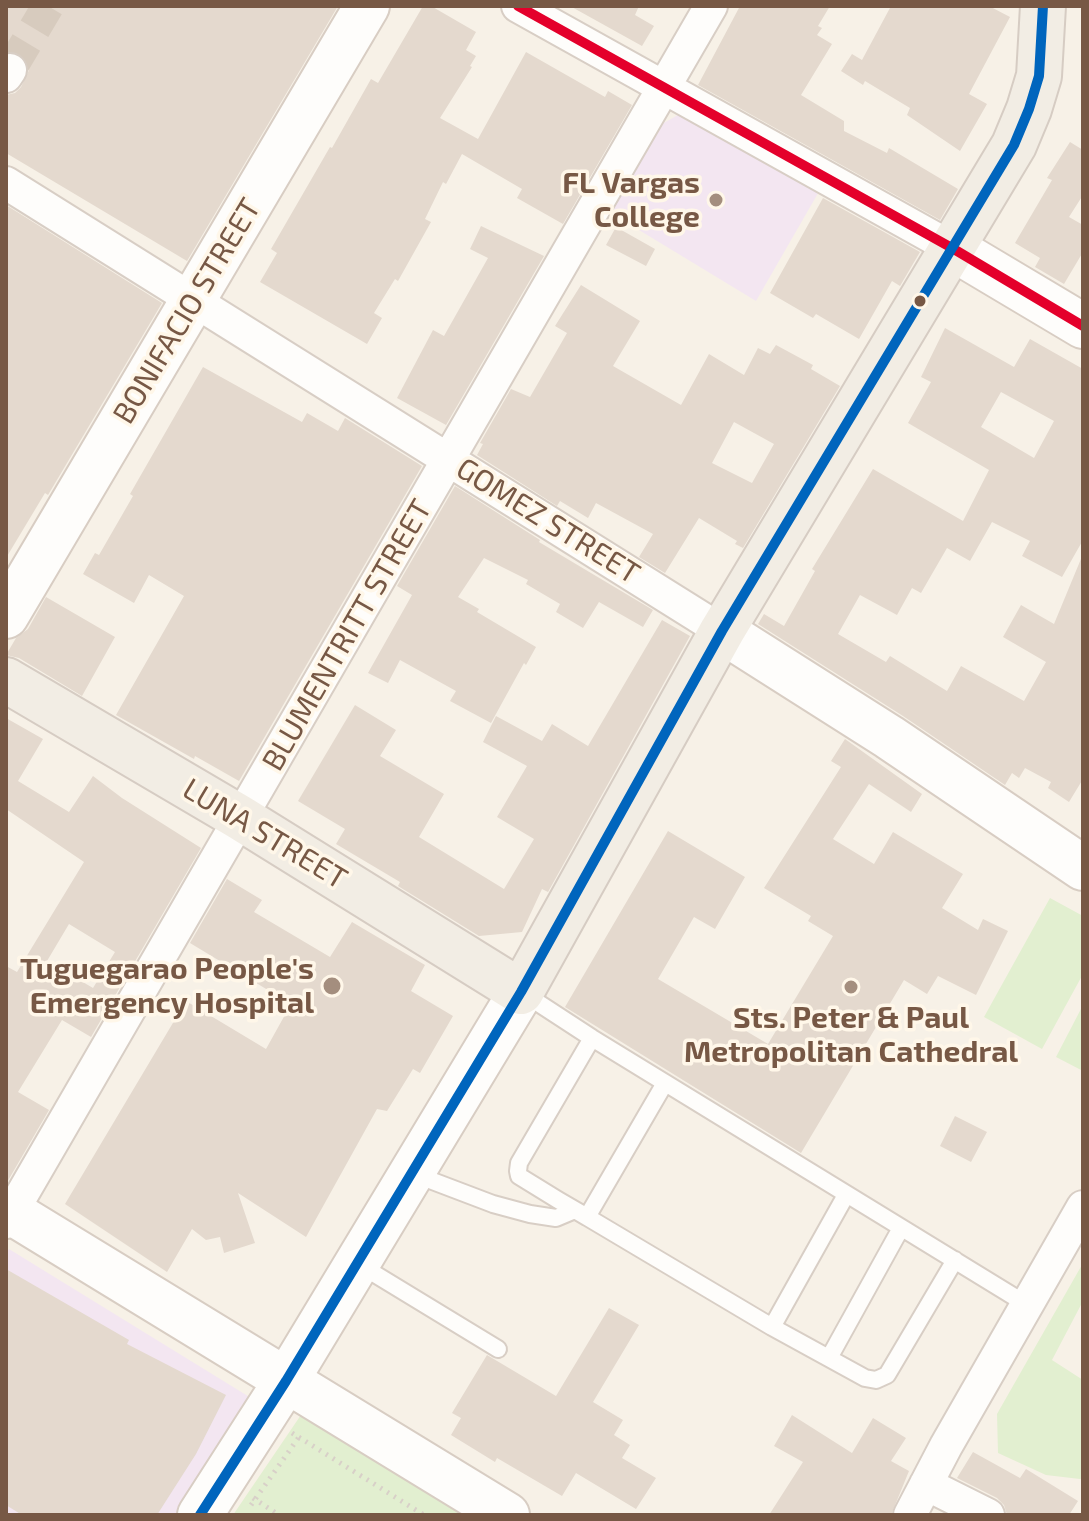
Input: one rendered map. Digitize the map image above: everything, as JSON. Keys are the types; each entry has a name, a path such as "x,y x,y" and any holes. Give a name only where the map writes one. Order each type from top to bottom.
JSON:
{"main road":[{"path":"521,992 722,631 1014,145 1039,76 1043,6"},
{"name":"LUNA STREET","path":"6,680 239,817 521,992"}],"street":[{"name":"BONIFACIO STREET","path":"6,616 367,6"},
{"path":"518,6 952,248 1083,326"},
{"name":"BLUMENTRITT STREET","path":"8,1214 711,6"},
{"name":"GOMEZ STREET","path":"6,183 889,737 1083,868"},
{"path":"200,1515 283,1411 358,1264 521,992"},
{"path":"910,1515 1083,1207"},
{"path":"8,1214 283,1411 507,1515"},
{"path":"926,1484 988,1515"}],"lane":[{"path":"521,992 1026,1304"},
{"path":"592,1038 519,1163 519,1176 772,1327 865,1378 876,1380 887,1375 955,1260"},
{"path":"413,1173 493,1204 530,1214 556,1218 581,1213 665,1083"},
{"path":"772,1327 846,1195"},
{"path":"829,1358 901,1228"},
{"path":"358,1264 498,1349"}],"path":[{"path":"244,1515 283,1411 411,1512 424,1515"}],"shaded area":[{"name":"FL Vargas College","path":"685,111 821,188 756,301 611,213 662,124"},
{"path":"9,1249 251,1398 179,1515 6,1515 6,1253"}],"green space":[{"path":"1050,898 1083,916 1083,974 1042,1049 984,1017"},
{"path":"1083,1005 1083,1071 1056,1057"},
{"path":"1083,1263 1083,1301 1052,1360 1083,1380 1083,1478 1080,1479 1046,1475 998,1453 997,1414"},
{"path":"305,1409 482,1515 233,1515"}],"building":[{"path":"6,6 338,6 187,261 6,153 6,95 15,93 21,87 29,70 27,61 21,55 6,52"},
{"path":"423,6 431,6 476,32 466,50 476,56 472,67 440,118 478,139 526,52 605,97 608,91 632,105 563,224 517,198 522,189 462,154 446,184 443,182 425,219 431,222 398,281 395,279 374,313 382,318 367,344 260,282 277,253 271,249 330,147 371,79 378,83"},
{"path":"570,6 639,6 635,15 654,26 642,46"},
{"path":"740,6 830,6 818,26 822,28 817,35 832,44 801,95 844,121 844,131 887,153 889,148 958,189 940,220 698,85"},
{"path":"891,6 989,6 1010,17 969,94 987,104 960,151 907,115 910,108 865,81 863,85 841,71 852,54 862,60"},
{"path":"1070,142 1083,150 1083,195 1069,217 1083,225 1083,252 1064,284 1035,267 1040,258 1015,243 1052,180 1047,178"},
{"path":"823,198 920,252 900,286 892,281 859,339 816,314 813,318 770,293"},
{"path":"6,205 162,303 48,495 45,493 6,558"},
{"path":"481,226 544,256 446,425 397,398 433,330 444,336 488,258 470,249"},
{"path":"616,227 655,249 646,266 606,245"},
{"path":"581,285 640,321 613,366 681,405 709,354 744,375 758,348 770,354 776,345 813,365 811,369 840,386 743,548 735,544 737,541 699,518 665,573 639,557 653,534 596,503 588,518 560,501 557,506 477,455 483,444 480,443 511,389 530,397 567,333 555,326","holes":["734,422 774,444 752,483 712,463"]},
{"path":"945,328 1014,367 1030,339 1083,369 1083,540 1062,577 1022,556 1030,541 992,522 970,561 947,548 921,593 912,588 897,615 860,595 838,634 886,662 890,656 947,691 961,666 1024,701 1046,662 1003,637 1021,605 1054,624 1083,554 1083,779 1069,802 1048,788 1051,782 1025,768 1019,778 1012,773 1005,785 758,624 764,614 784,626 815,571 812,569 873,469 963,521 989,470 908,423 931,382 921,377","holes":["1001,392 1054,421 1034,458 981,427"]},
{"path":"203,367 302,422 307,413 338,431 345,418 422,466 239,781 116,715 184,596 149,575 134,603 83,574 95,553 99,555 133,496 130,494"},
{"path":"455,486 539,542 653,610 643,627 599,602 583,628 556,612 560,604 526,584 528,580 484,558 458,597 536,647 491,723 450,701 456,691 400,660 388,683 368,673 412,595 397,586"},
{"path":"46,597 115,637 82,696 19,658 6,655 16,638 28,629"},
{"path":"662,620 690,636 548,892 542,889 522,932 479,936 398,886 400,882 336,844 345,829 298,801 355,705 396,730 380,756 444,794 419,837 504,889 534,839 497,817 527,766 483,742 496,716 542,741 552,724 588,746"},
{"path":"6,718 43,739 18,781 69,812 93,776 201,848 91,1037 62,1020 18,1092 49,1110 6,1184 6,966 17,972 84,862 6,809","holes":["69,924 115,952 93,988 47,961"]},
{"path":"845,739 922,794 911,812 869,784 833,839 874,864 893,832 963,874 942,908 978,930 983,919 1008,931 976,995 938,976 927,994 904,980 801,1153 565,1007 668,831 745,877 715,929 694,917 658,979 768,1044 833,936 808,921 811,916 764,888 841,767 831,761"},
{"path":"227,879 262,900 254,912 330,957 352,922 425,965 411,991 453,1016 420,1073 413,1069 387,1111 377,1109 306,1237 238,1193 255,1243 224,1253 220,1237 206,1240 192,1229 167,1272 65,1204 186,1001 266,1049 291,1004 190,943"},
{"path":"955,1116 987,1132 971,1162 940,1146"},
{"path":"6,1269 129,1340 127,1344 226,1395 196,1454 157,1515 22,1515 6,1505"},
{"path":"609,1308 639,1325 593,1402 623,1420 614,1435 630,1445 622,1458 656,1478 636,1509 576,1473 562,1496 497,1458 495,1462 451,1435 461,1418 452,1413 487,1355 556,1396"},
{"path":"792,1415 852,1453 873,1418 906,1438 891,1461 909,1471 891,1515 769,1515 803,1462 774,1446"},
{"path":"973,1452 1020,1478 1026,1469 1078,1501 1069,1515 1007,1515 1004,1505 997,1498 957,1478"}],"tunnel":[{"path":"10,70 48,6"}],"transit line":[{"path":"518,6 952,248 1083,326"},
{"path":"200,1515 286,1381 521,992 722,631 1014,145 1039,76 1043,6"}],"place":[{"name":"FL Vargas College","path":"716,200"},
{"name":"Tuguegarao People's Emergency Hospital","path":"332,986"},
{"name":"Sts. Peter & Paul Metropolitan Cathedral","path":"851,987"}]}
